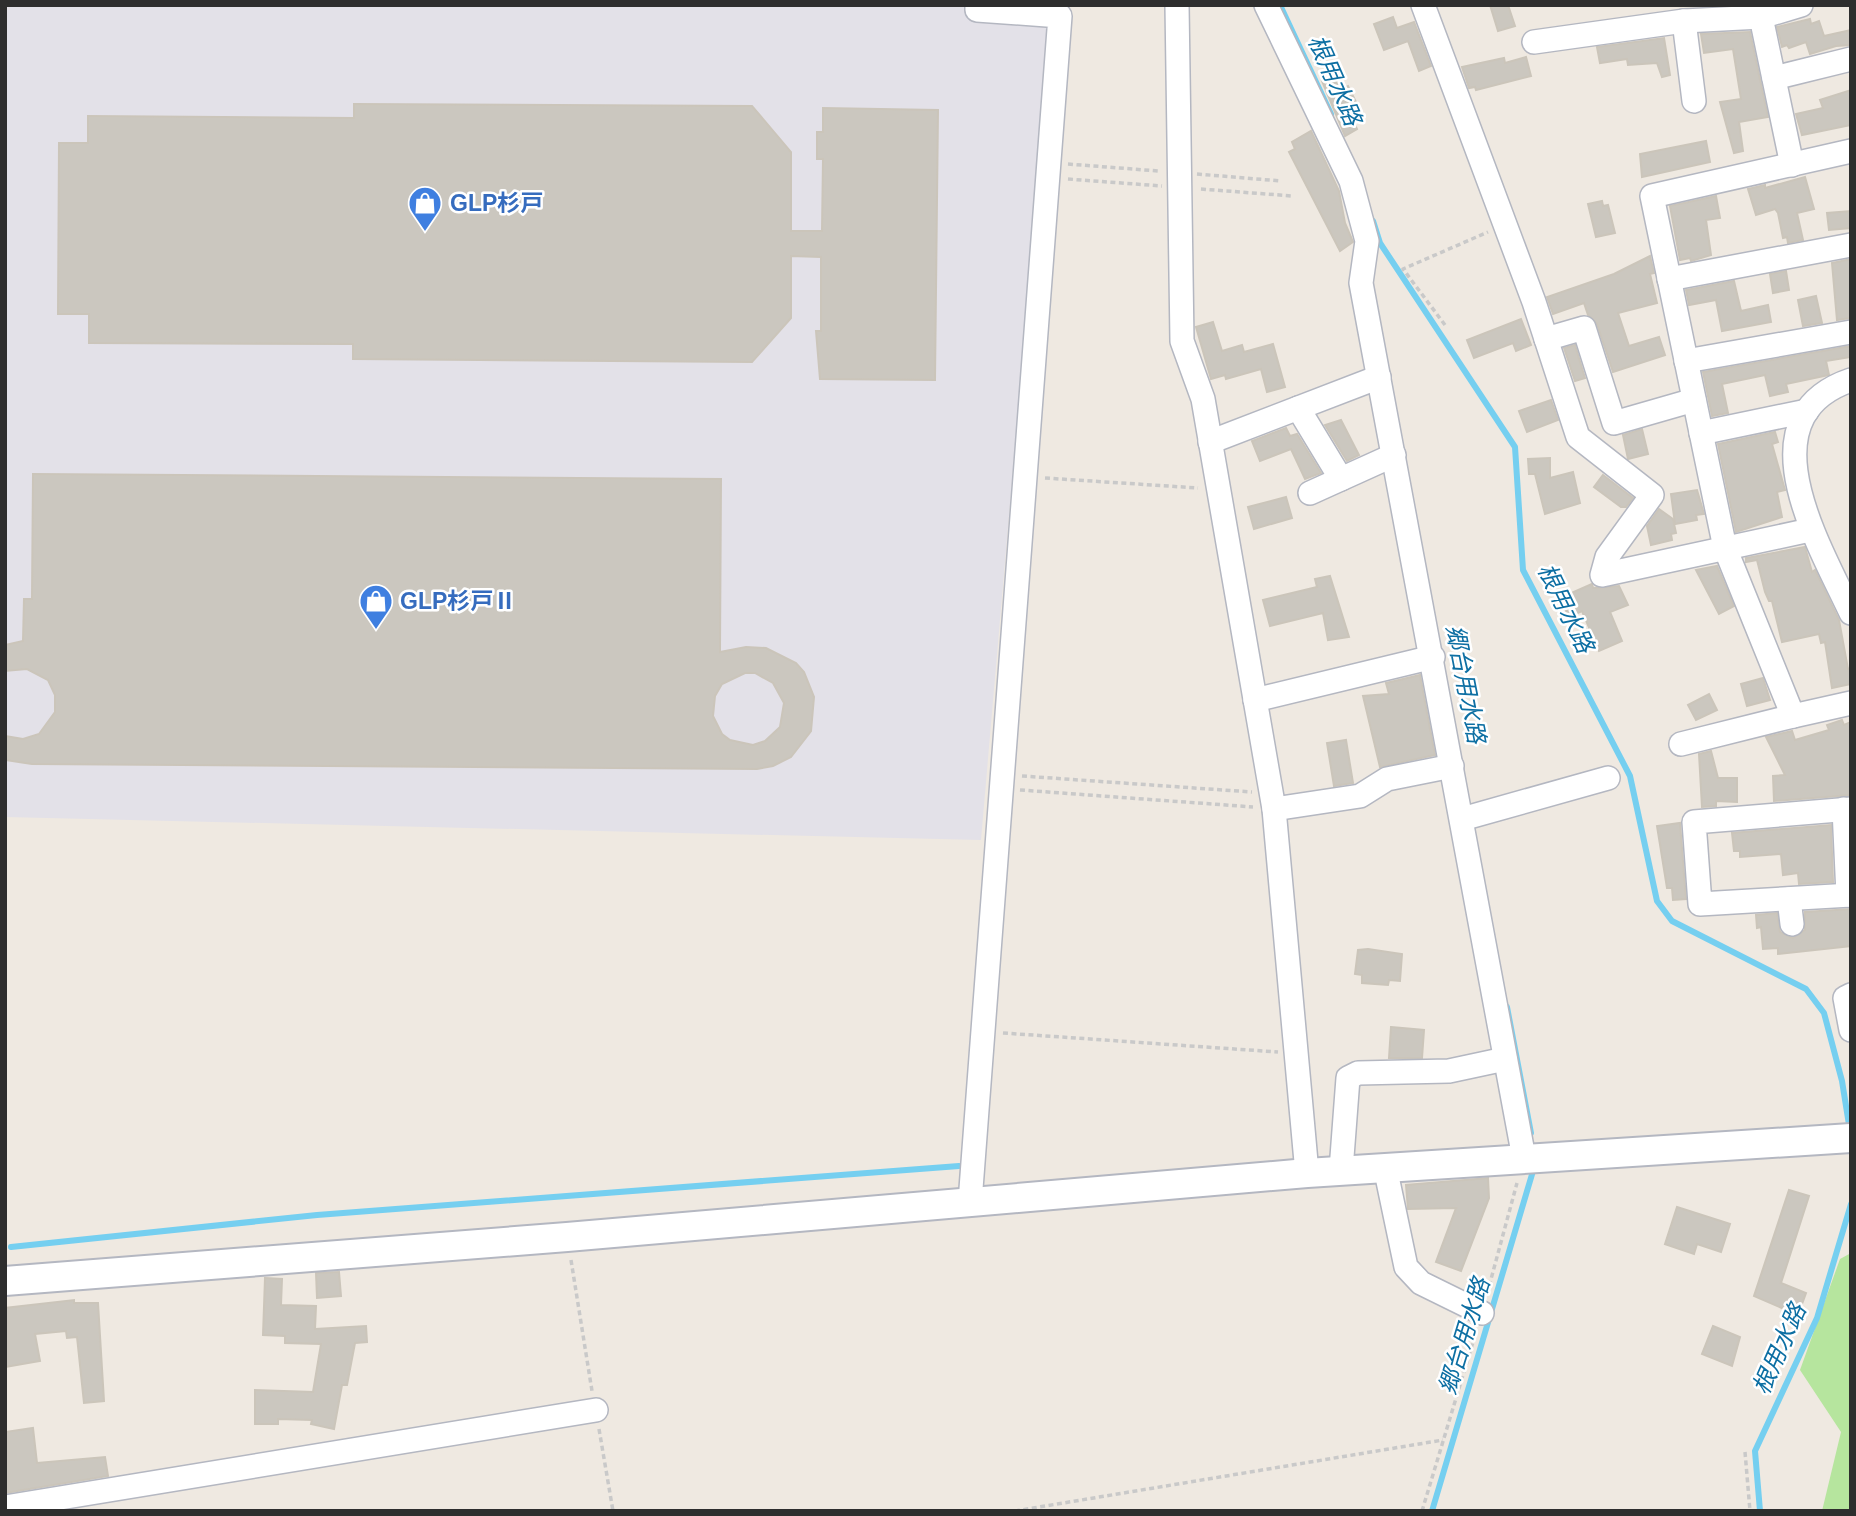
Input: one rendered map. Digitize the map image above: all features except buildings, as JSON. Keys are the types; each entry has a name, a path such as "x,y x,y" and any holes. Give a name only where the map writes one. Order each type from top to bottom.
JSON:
{"street":[{"path":"970,1202 1060,16 976,10 977,5"},
{"path":"1177,5 1182,341 1202,399 1272,801 1307,1173"},
{"path":"1266,5 1351,181 1367,241 1361,283 1452,766 1468,817 1505,1059 1524,1158"},
{"path":"1423,5 1512,243 1578,437 1652,495 1607,557 1602,575 1810,530"},
{"path":"1534,42 1735,12 1761,17 1801,5"},
{"path":"1761,17 1793,165"},
{"path":"1684,20 1694,101"},
{"path":"1774,78 1851,59"},
{"path":"1793,716 1725,548 1652,196 1851,151"},
{"path":"1669,279 1851,245"},
{"path":"1546,339 1584,328 1614,422 1694,400"},
{"path":"1686,361 1851,332"},
{"path":"1210,442 1379,377"},
{"path":"1851,380 1829,389 1807,411 1799,435 1795,464 1798,497 1810,530 1851,613"},
{"path":"1297,408 1341,479"},
{"path":"1701,433 1807,411"},
{"path":"1310,493 1394,456"},
{"path":"1255,700 1433,657"},
{"path":"1681,744 1851,703"},
{"path":"1272,801 1360,796 1387,779 1452,766"},
{"path":"1468,817 1608,778"},
{"path":"1847,809 1849,895 1700,904 1694,822 1847,809"},
{"path":"1789,899 1792,924"},
{"path":"1851,995 1844,998 1851,1030"},
{"path":"1341,1170 1348,1078 1358,1073 1449,1071 1505,1059"},
{"path":"5,1281 567,1237 1341,1170 1844,1139"},
{"path":"1385,1167 1406,1267 1421,1283 1482,1313"},
{"path":"5,1507 596,1410"}],"path":[{"path":"1445,325 1403,270 1490,231 1512,243"},
{"path":"1027,477 1218,489"},
{"path":"1020,775 1272,801 1018,790 1020,775"},
{"path":"983,1031 1296,1053"},
{"path":"1422,1511 1482,1313 1524,1158"},
{"path":"567,1237 613,1511"},
{"path":"1015,1511 1443,1440"},
{"path":"1745,1452 1750,1511"}],"shaded area":[{"path":"5,5 969,5 969,20 1051,28 981,840 5,817"}],"green space":[{"path":"1851,1253 1851,1511 1822,1511 1841,1432 1800,1370 1840,1259"}],"waterway":[{"name":"根用水路","path":"1280,5 1331,114"},
{"name":"根用水路","path":"1373,221 1380,243 1515,447 1523,570 1630,776 1657,901 1672,921 1806,989 1824,1013 1842,1081 1850,1131"},
{"name":"郷台用水路","path":"1507,1007 1531,1133"},
{"path":"11,1247 317,1215 959,1166"},
{"name":"郷台用水路","path":"1432,1511 1533,1171"},
{"name":"根用水路","path":"1760,1511 1755,1451 1817,1318 1851,1204"}],"place":[{"name":"GLP杉戸","path":"425,233"},
{"name":"GLP杉戸Ⅱ","path":"376,631"}]}
